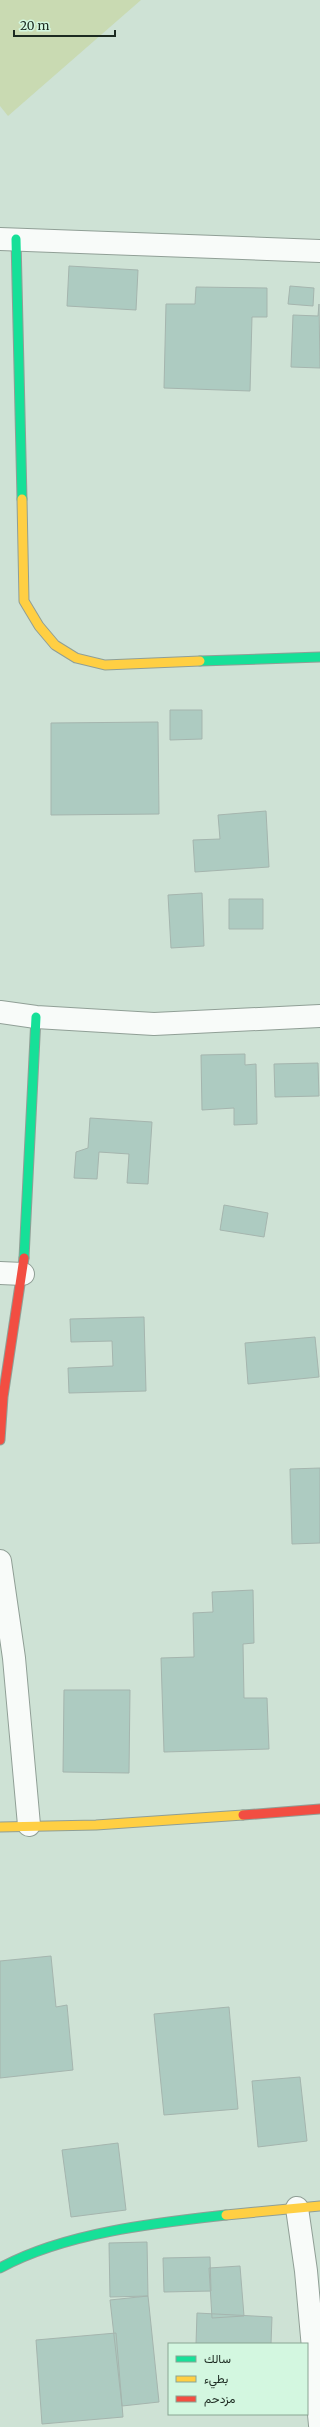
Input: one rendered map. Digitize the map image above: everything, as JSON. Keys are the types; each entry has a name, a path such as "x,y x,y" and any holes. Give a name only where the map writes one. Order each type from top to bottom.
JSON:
{"street":[{"path":"320,252 8,239 24,601 37,624 59,650 81,661 105,665 320,657"},
{"path":"0,1012 36,1017 154,1024 320,1016"},
{"path":"0,1440 3,1397 23,1274 36,1017"},
{"path":"0,1273 23,1274"},
{"path":"0,1561 14,1658 29,1825"},
{"path":"0,1827 29,1825 96,1825 320,1809"},
{"path":"0,2268 18,2257 76,2240 162,2222 320,2206"},
{"path":"296,2208 306,2271 320,2425"}],"green space":[{"path":"0,0 141,0 8,116 0,106"}],"building":[{"path":"69,266 138,270 136,310 67,306"},
{"path":"290,286 314,288 313,306 288,304"},
{"path":"196,287 267,288 267,317 252,317 250,391 164,388 166,304 195,304"},
{"path":"319,304 320,368 291,367 293,315 318,316"},
{"path":"170,710 202,710 202,739 170,740"},
{"path":"158,722 159,814 51,815 51,723"},
{"path":"266,811 269,867 195,872 193,840 220,839 218,815"},
{"path":"202,893 204,946 171,948 168,895"},
{"path":"229,899 263,899 263,929 229,929"},
{"path":"245,1054 245,1065 256,1064 257,1124 234,1125 234,1108 202,1110 201,1055"},
{"path":"318,1063 319,1096 275,1097 274,1064"},
{"path":"90,1118 152,1122 148,1184 127,1183 129,1154 99,1152 97,1179 74,1178 76,1152 88,1148"},
{"path":"224,1205 268,1213 264,1237 220,1230"},
{"path":"144,1317 146,1391 69,1393 68,1368 113,1366 112,1341 71,1342 70,1319"},
{"path":"315,1337 319,1377 248,1384 245,1343"},
{"path":"320,1468 320,1543 292,1544 290,1469"},
{"path":"253,1590 254,1643 243,1644 244,1698 267,1698 269,1749 164,1752 161,1658 194,1657 193,1613 213,1612 212,1592"},
{"path":"64,1690 130,1690 129,1773 63,1772"},
{"path":"51,1956 56,2007 67,2005 73,2070 0,2078 0,1961"},
{"path":"229,2007 238,2109 164,2115 154,2014"},
{"path":"300,2077 307,2141 258,2147 252,2081"},
{"path":"118,2143 126,2210 71,2217 62,2150"},
{"path":"147,2242 148,2296 110,2297 109,2243"},
{"path":"210,2257 211,2291 164,2292 163,2258"},
{"path":"240,2266 244,2316 212,2318 209,2268"},
{"path":"148,2296 159,2402 122,2406 110,2300"},
{"path":"197,2313 272,2317 271,2343 196,2343"},
{"path":"116,2333 123,2417 42,2424 36,2340"}],"traffic: fast":[{"path":"16,239 22,499"},
{"path":"200,661 320,657"},
{"path":"24,1258 36,1017"},
{"path":"0,2268 25,2256 52,2246 110,2231 226,2215"}],"traffic: slow":[{"path":"22,499 24,601 39,626 55,645 76,658 105,665 200,661"},
{"path":"0,1827 96,1825 243,1815"},
{"path":"226,2215 320,2206"}],"traffic: jam":[{"path":"0,1440 3,1397 24,1258"},
{"path":"243,1815 320,1809"}]}
